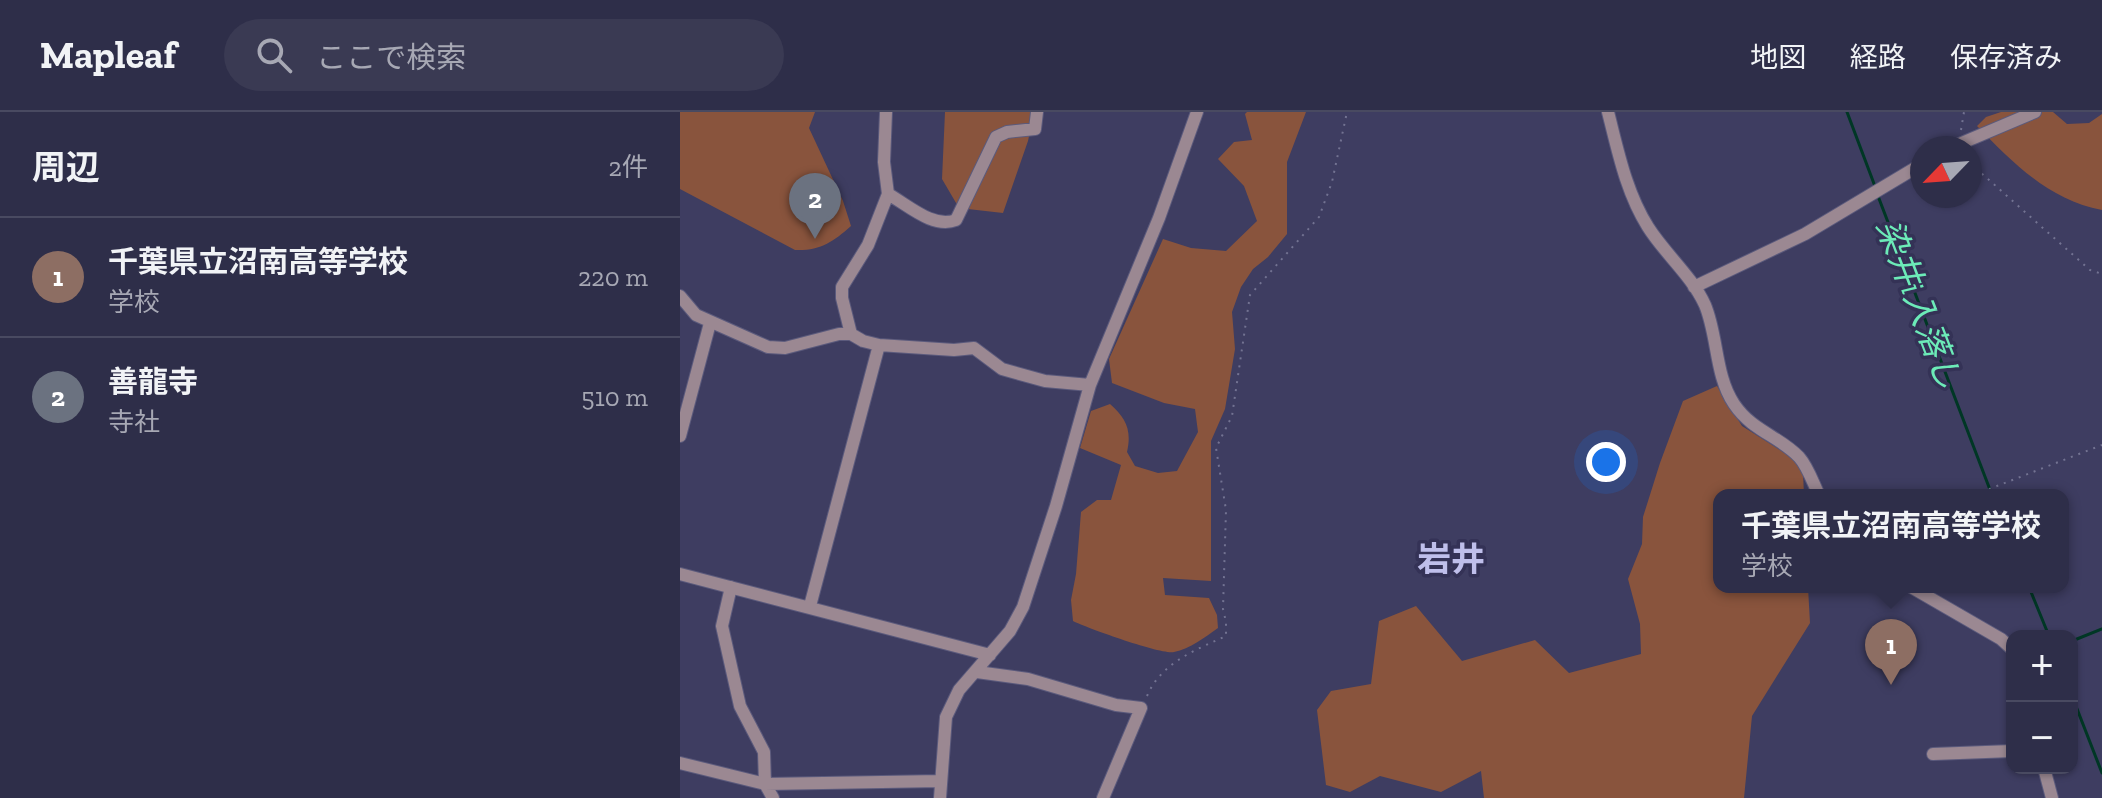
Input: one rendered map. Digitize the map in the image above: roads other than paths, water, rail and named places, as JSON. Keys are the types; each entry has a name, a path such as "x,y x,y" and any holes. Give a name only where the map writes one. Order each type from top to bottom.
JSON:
{"street":[{"path":"851,334 842,287 868,245 888,194 884,162 886,112"},
{"path":"888,194 934,221 947,224 956,220 996,137 1007,132 1035,129 1037,112"},
{"path":"940,798 946,717 959,690 1010,631 1023,607 1056,506 1090,385 1159,218 1197,112"},
{"path":"1608,112 1625,176 1639,210 1667,255 1694,287 1712,326 1732,402 1745,420 1799,456 1816,489"},
{"path":"1977,136 2035,112"},
{"path":"1694,287 1805,234 1910,171"},
{"path":"680,296 696,315 768,347 785,348 839,334 851,334 879,345 954,350 974,348 1002,369 1045,381 1090,385"},
{"path":"680,436 710,323"},
{"path":"810,606 879,345"},
{"path":"680,574 990,655"},
{"path":"731,587 722,626 740,706 764,752 765,784 773,798"},
{"path":"1921,593 2006,644"},
{"path":"977,672 1028,679 1116,705 1141,708 1103,798"},
{"path":"1933,754 2006,751"},
{"path":"680,763 765,784 940,781"},
{"path":"2046,774 2052,798"}],"waterway":[{"name":"染井i入落し","path":"1847,112 1876,189"},
{"name":"染井i入落し","path":"1878,196 1990,489"},
{"name":"染井i入落し","path":"2031,593 2047,630"},
{"path":"2078,639 2102,629"},
{"path":"2074,702 2102,773"}],"place":[{"name":"善龍寺","path":"815,239"},
{"name":"千葉県立沼南高等学校","path":"1891,685"}],"district":[{"name":"岩井","path":"1451,559"}]}
